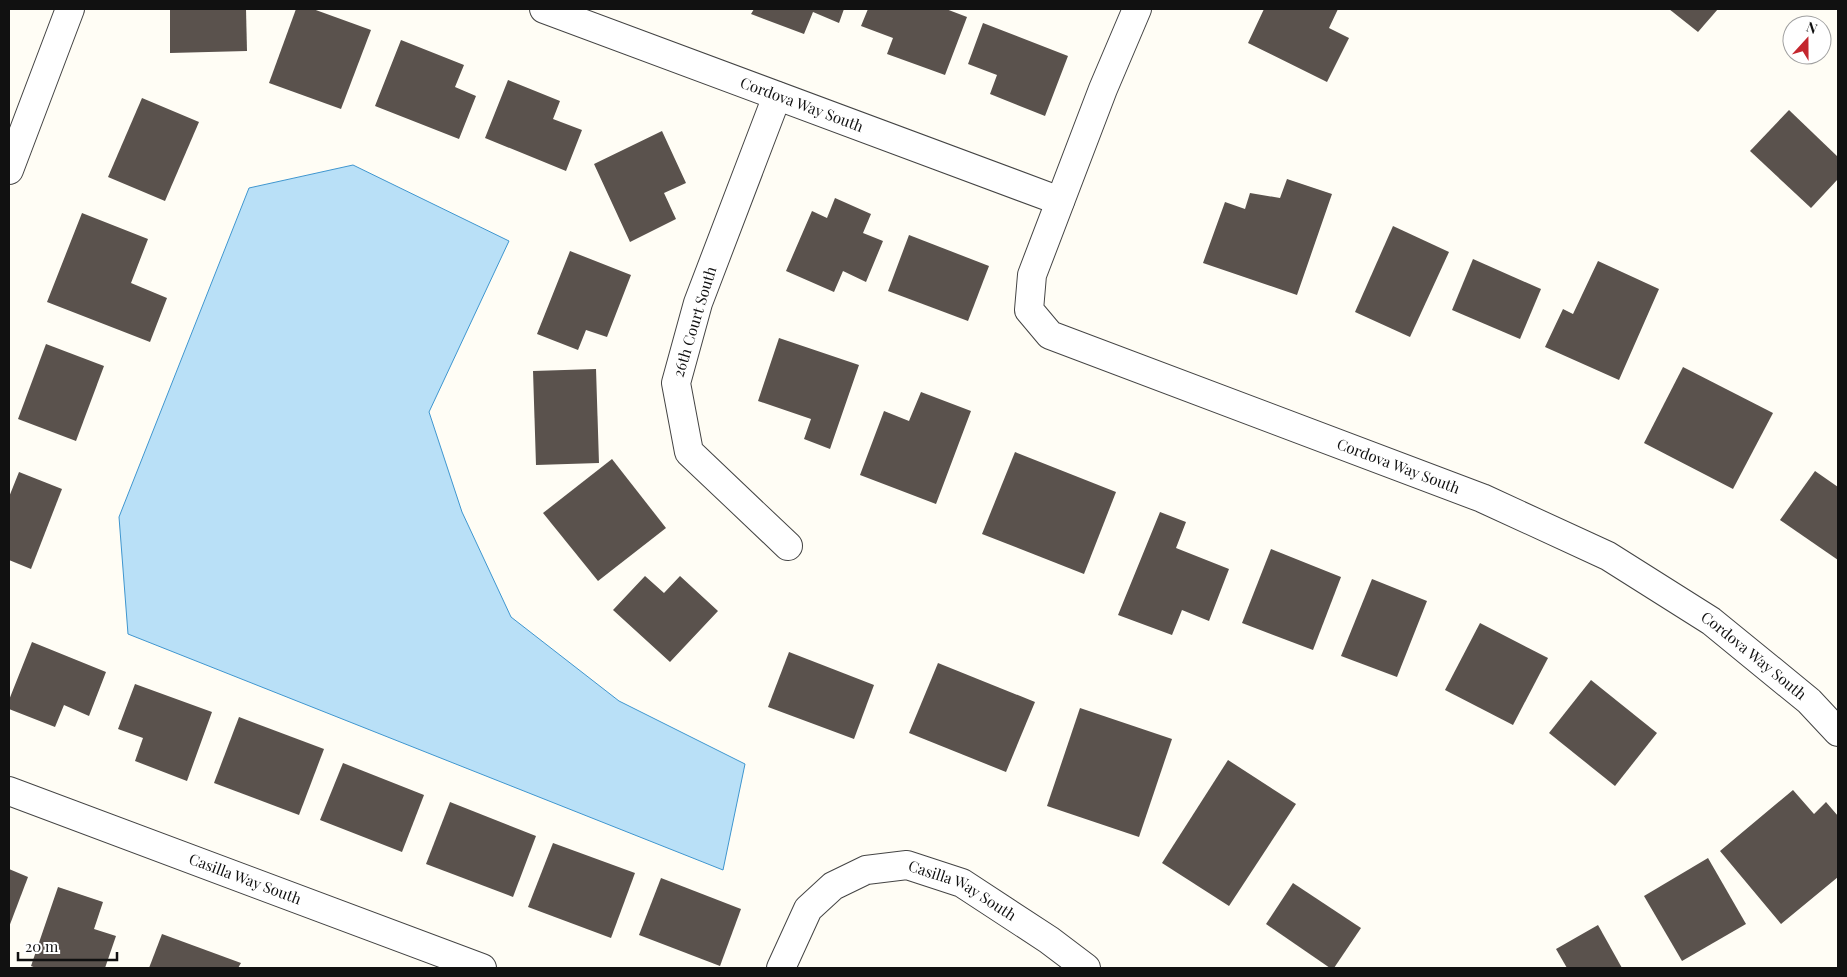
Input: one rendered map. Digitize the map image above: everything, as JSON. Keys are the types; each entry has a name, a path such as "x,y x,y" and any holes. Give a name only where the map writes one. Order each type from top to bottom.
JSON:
{"street":[{"path":"9,170 70,9"},
{"name":"Cordova Way South","path":"1137,9 1103,89 1032,276 1029,310 1050,335 1482,498 1608,556 1712,621 1809,702 1838,732"},
{"name":"Cordova Way South","path":"551,10 1060,201"},
{"name":"26th Court South","path":"777,96 698,303 676,383 689,452 788,546"},
{"name":"Casilla Way South","path":"9,791 482,968"},
{"name":"Casilla Way South","path":"781,968 808,909 833,886 866,870 907,865 962,884 1049,940 1086,968"}],"water":[{"path":"353,165 509,241 429,412 462,512 511,617 619,701 745,764 723,870 128,634 119,517 249,188"}],"building":[{"path":"170,9 246,9 247,51 170,53"},
{"path":"296,9 313,9 371,30 341,109 269,83"},
{"path":"754,9 844,9 839,23 813,12 804,34 751,14"},
{"path":"868,9 946,9 967,17 945,75 887,54 893,38 861,26"},
{"path":"1264,9 1338,9 1329,28 1349,38 1327,82 1248,43"},
{"path":"1669,9 1718,9 1698,32"},
{"path":"983,23 1068,56 1045,116 990,94 997,75 968,64"},
{"path":"401,40 464,65 455,87 476,96 459,139 375,106"},
{"path":"508,80 560,101 553,119 582,130 566,171 485,138"},
{"path":"142,98 199,122 165,201 108,177"},
{"path":"1789,110 1838,157 1838,179 1811,208 1750,151"},
{"path":"662,131 686,183 664,193 676,219 630,242 594,164"},
{"path":"1287,179 1332,194 1297,295 1203,263 1225,202 1245,209 1250,193 1280,198"},
{"path":"835,198 871,214 863,233 883,241 866,282 843,271 834,292 786,271 812,211 827,218"},
{"path":"82,213 148,239 131,283 167,298 150,342 47,302"},
{"path":"1393,226 1449,252 1410,337 1355,312"},
{"path":"909,235 989,266 968,321 888,291"},
{"path":"570,251 631,275 607,337 586,330 578,350 537,334"},
{"path":"1473,259 1541,289 1520,339 1452,310"},
{"path":"1598,261 1659,289 1619,380 1545,347 1563,309 1573,314"},
{"path":"779,338 859,365 830,449 804,439 811,419 758,401"},
{"path":"46,344 104,366 76,441 18,419"},
{"path":"1683,367 1773,413 1733,489 1644,443"},
{"path":"596,369 599,463 536,465 533,371"},
{"path":"921,392 971,411 936,504 860,475 884,411 909,421"},
{"path":"1015,452 1116,492 1084,574 982,534"},
{"path":"612,459 666,528 598,581 543,513"},
{"path":"1815,471 1838,487 1838,560 1780,520"},
{"path":"19,472 62,489 31,569 9,560 9,497"},
{"path":"1160,512 1186,522 1176,548 1229,569 1209,621 1182,610 1172,635 1118,615"},
{"path":"1271,549 1341,577 1313,650 1242,623"},
{"path":"645,576 664,593 680,576 718,611 670,662 613,610"},
{"path":"1372,579 1427,601 1397,677 1341,656"},
{"path":"1480,623 1548,658 1513,725 1445,690"},
{"path":"32,642 106,672 89,716 64,705 55,727 9,709 9,700"},
{"path":"789,652 874,685 854,739 768,707"},
{"path":"938,663 1035,702 1006,772 909,733"},
{"path":"1591,680 1657,733 1615,786 1549,733"},
{"path":"135,684 212,712 187,781 135,761 143,738 118,729"},
{"path":"1080,708 1172,739 1139,837 1047,806"},
{"path":"239,717 324,749 299,815 214,783"},
{"path":"1228,760 1296,804 1229,906 1162,863"},
{"path":"343,763 424,795 402,852 320,820"},
{"path":"1793,790 1814,814 1826,802 1838,816 1838,877 1781,924 1720,851"},
{"path":"450,802 536,836 513,897 426,864"},
{"path":"553,843 635,873 611,938 528,907"},
{"path":"1708,858 1746,924 1682,961 1644,896"},
{"path":"9,869 28,877 9,927"},
{"path":"661,878 741,909 720,966 639,935"},
{"path":"1293,883 1361,928 1334,968 1330,968 1266,924"},
{"path":"58,887 103,902 94,929 116,936 105,968 36,968 31,966"},
{"path":"1598,925 1622,968 1567,968 1556,949"},
{"path":"162,934 241,963 238,968 149,968"}]}
